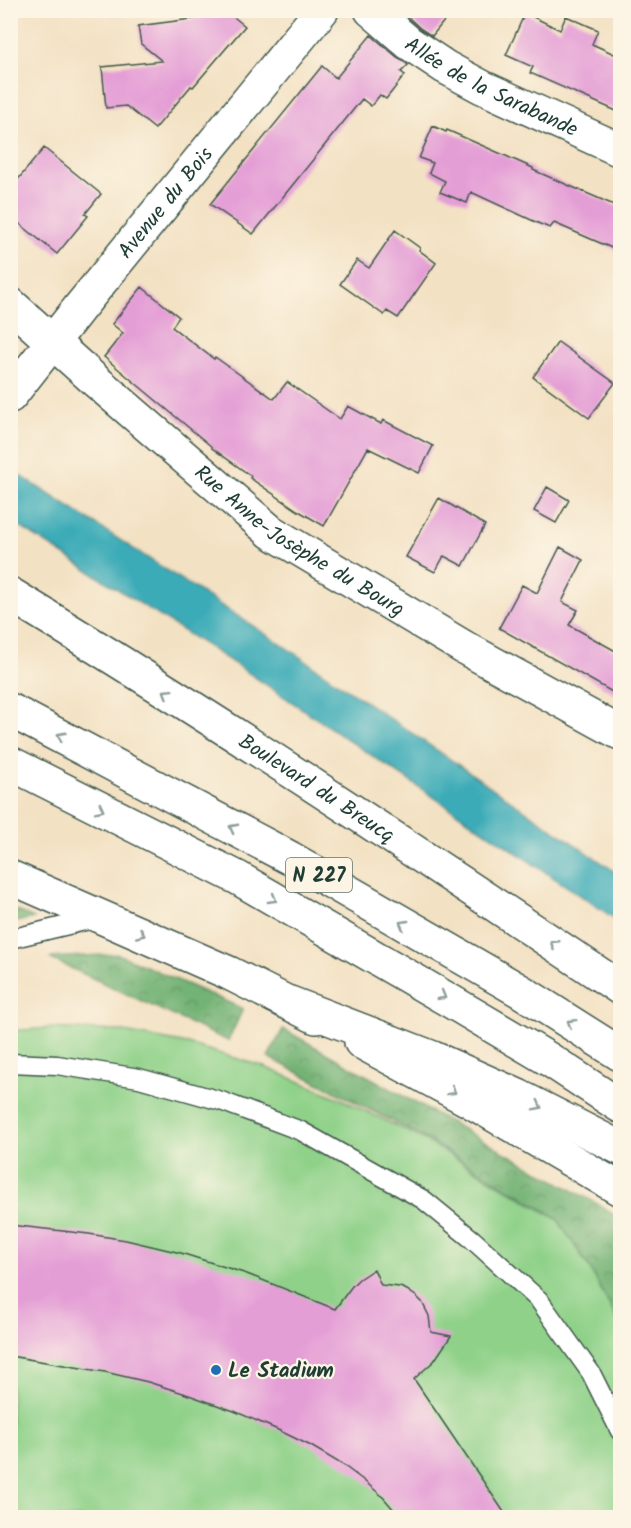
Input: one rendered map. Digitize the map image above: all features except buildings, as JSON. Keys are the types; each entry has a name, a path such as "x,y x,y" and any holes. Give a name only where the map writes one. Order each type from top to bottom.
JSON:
{"main road":[{"name":"Avenue du Bois","path":"10,396 322,10"},
{"name":"Allée de la Sarabande","path":"371,10 409,43 445,67 482,87 621,150"},
{"name":"Rue Anne-Josèphe du Bourg","path":"10,304 106,390 272,532 465,648 621,733"},
{"name":"Boulevard du Breucq","path":"10,594 305,780 621,988"},
{"name":"N 227","path":"10,710 290,858 522,992 621,1054"},
{"name":"N 227","path":"10,763 238,878 550,1060 621,1106"},
{"path":"10,876 290,1003 472,1102 621,1189"},
{"path":"290,1003 444,1063 518,1096 621,1148"}],"lane":[{"path":"10,939 102,916"},
{"path":"10,1064 57,1065 139,1078 221,1101 301,1131 424,1200 473,1240 538,1300 591,1373 621,1431"}],"green space":[{"path":"11,908 34,918 11,923"},
{"path":"118,954 243,1009 228,1041 49,958"},
{"name":"Le Stadium","path":"50,1028 119,1031 188,1044 262,1066 339,1098 423,1139 620,1257 620,1517 11,1518 11,1031"},
{"path":"283,1029 601,1206 620,1220 620,1325 590,1269 556,1217 421,1136 268,1057"}],"water":[{"path":"10,469 287,648 620,875 620,922 244,670 11,521"}],"place":[{"name":"Le Stadium","path":"216,1370"}]}
